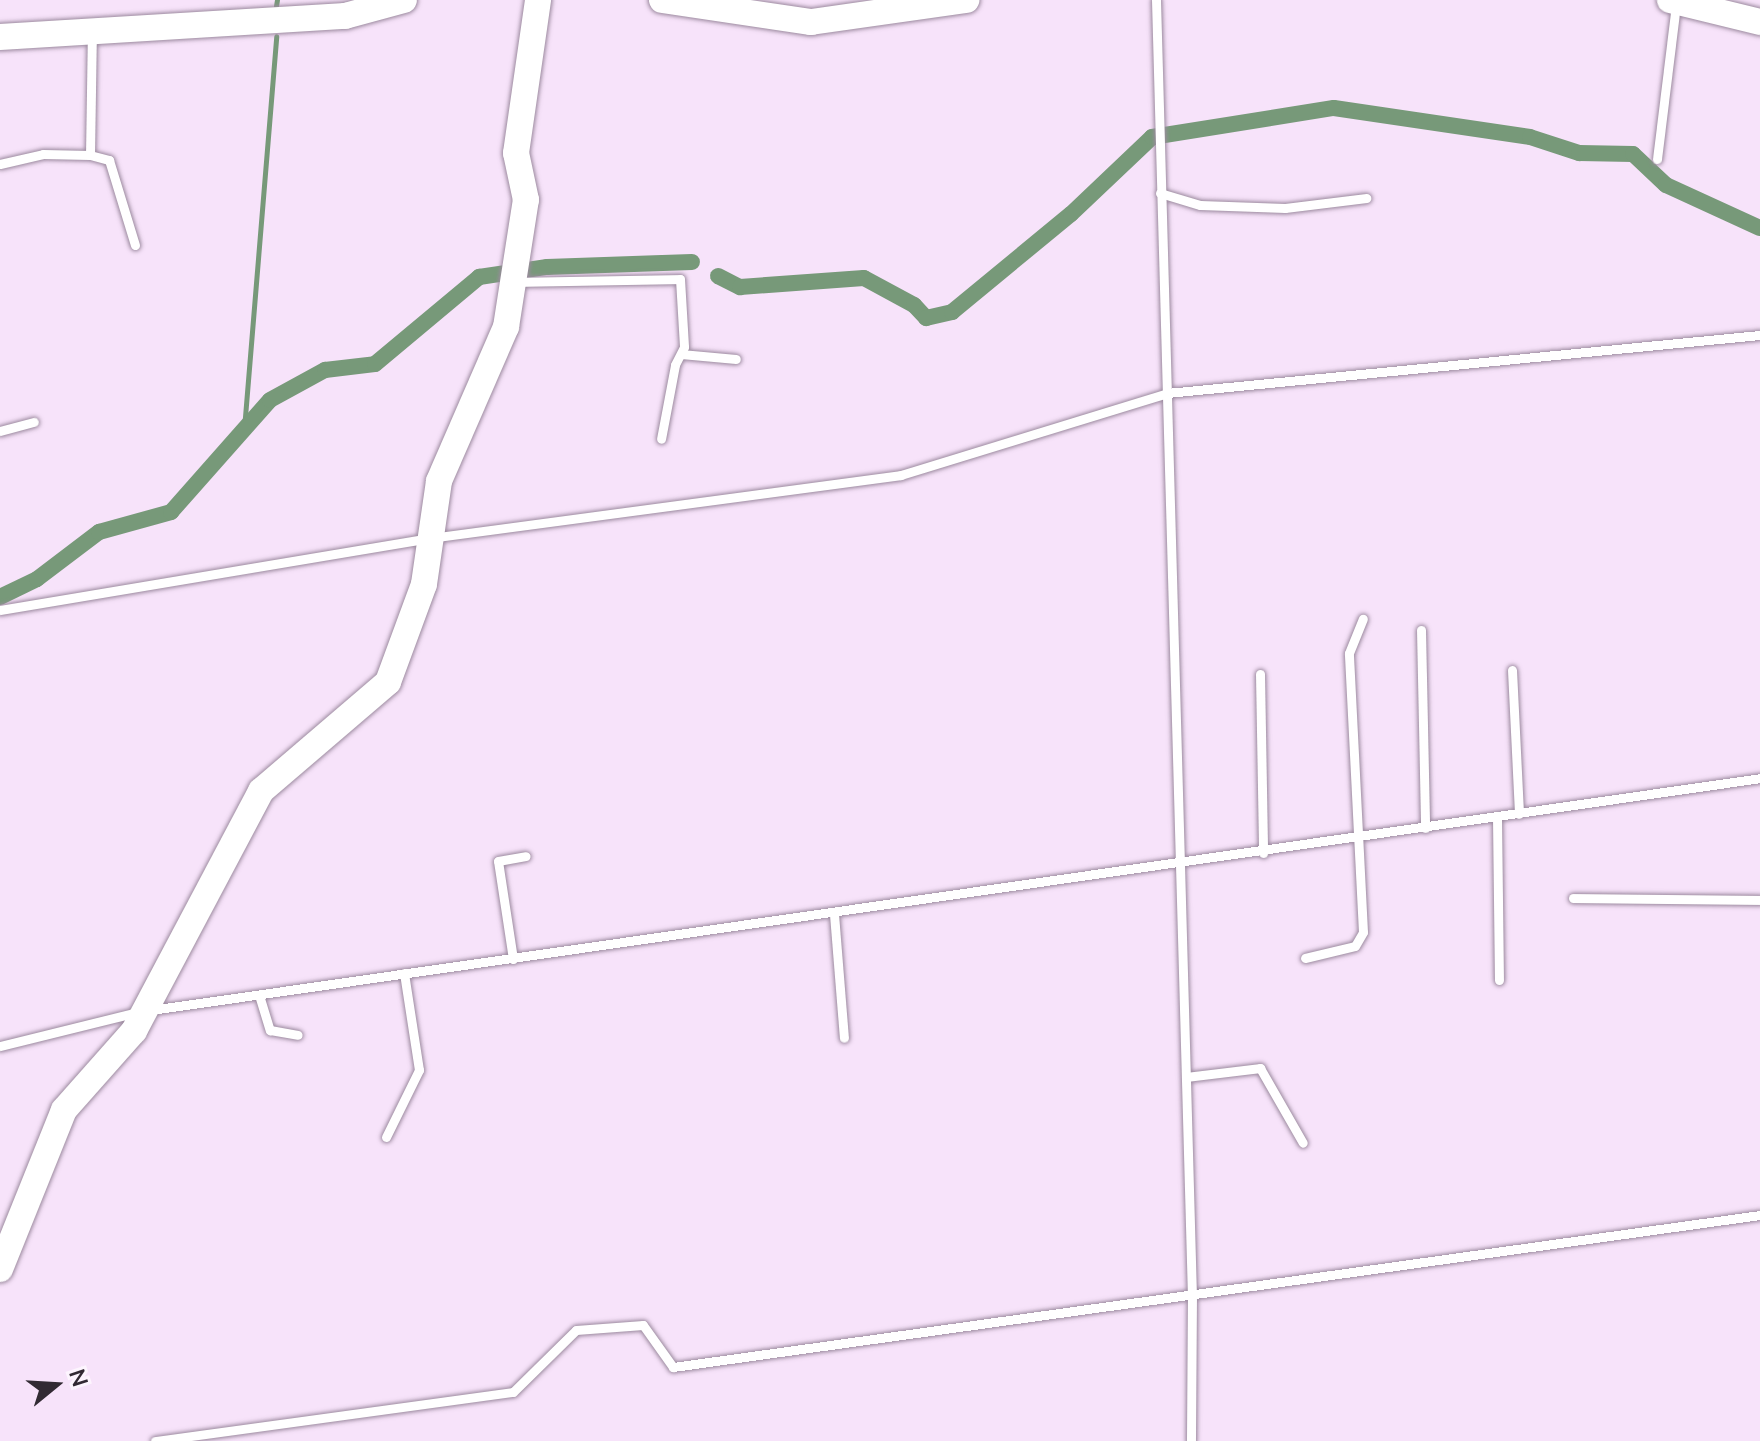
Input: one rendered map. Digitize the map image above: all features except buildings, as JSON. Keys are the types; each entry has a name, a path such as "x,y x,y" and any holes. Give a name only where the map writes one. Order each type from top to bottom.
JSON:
{"street":[{"path":"0,37 345,16 404,0"},
{"path":"0,1269 64,1110 134,1031 261,791 388,682 424,584 439,481 506,327 526,200 516,153 538,0"},
{"path":"662,0 811,22 966,0"},
{"path":"1673,1 1760,22"}],"lane":[{"path":"1156,0 1192,1294 1191,1441"},
{"path":"1657,159 1673,1"},
{"path":"90,155 92,32"},
{"path":"0,164 43,154 90,155 109,160 135,245"},
{"path":"1160,193 1200,205 1285,208 1366,198"},
{"path":"513,282 673,275 685,293 681,354 661,439"},
{"path":"0,610 430,538 901,475 1167,393 1760,335"},
{"path":"681,354 736,359"},
{"path":"0,431 34,422"},
{"path":"1305,958 1355,946 1363,932 1355,839 1349,653 1363,619"},
{"path":"1421,630 1425,828"},
{"path":"1512,670 1519,814"},
{"path":"1260,674 1263,853"},
{"path":"0,1046 144,1011 1180,865 1760,778"},
{"path":"1497,818 1499,980"},
{"path":"513,959 498,861 526,856"},
{"path":"1573,898 1760,900"},
{"path":"834,914 844,1038"},
{"path":"386,1137 419,1070 404,973"},
{"path":"259,995 270,1030 298,1035"},
{"path":"1186,1077 1260,1068 1303,1143"},
{"path":"155,1441 513,1392 576,1330 643,1325 673,1367 1760,1215"}],"waterway":[{"path":"276,6 277,0"},
{"path":"244,429 276,36"},
{"path":"718,276 740,287 864,278 914,305 926,318 952,312 1071,214 1152,137 1334,108 1530,137 1579,153 1633,154 1666,185 1760,228"},
{"path":"0,597 37,579 99,532 171,512 270,400 325,370 375,364 479,277 547,267 692,262"}]}
